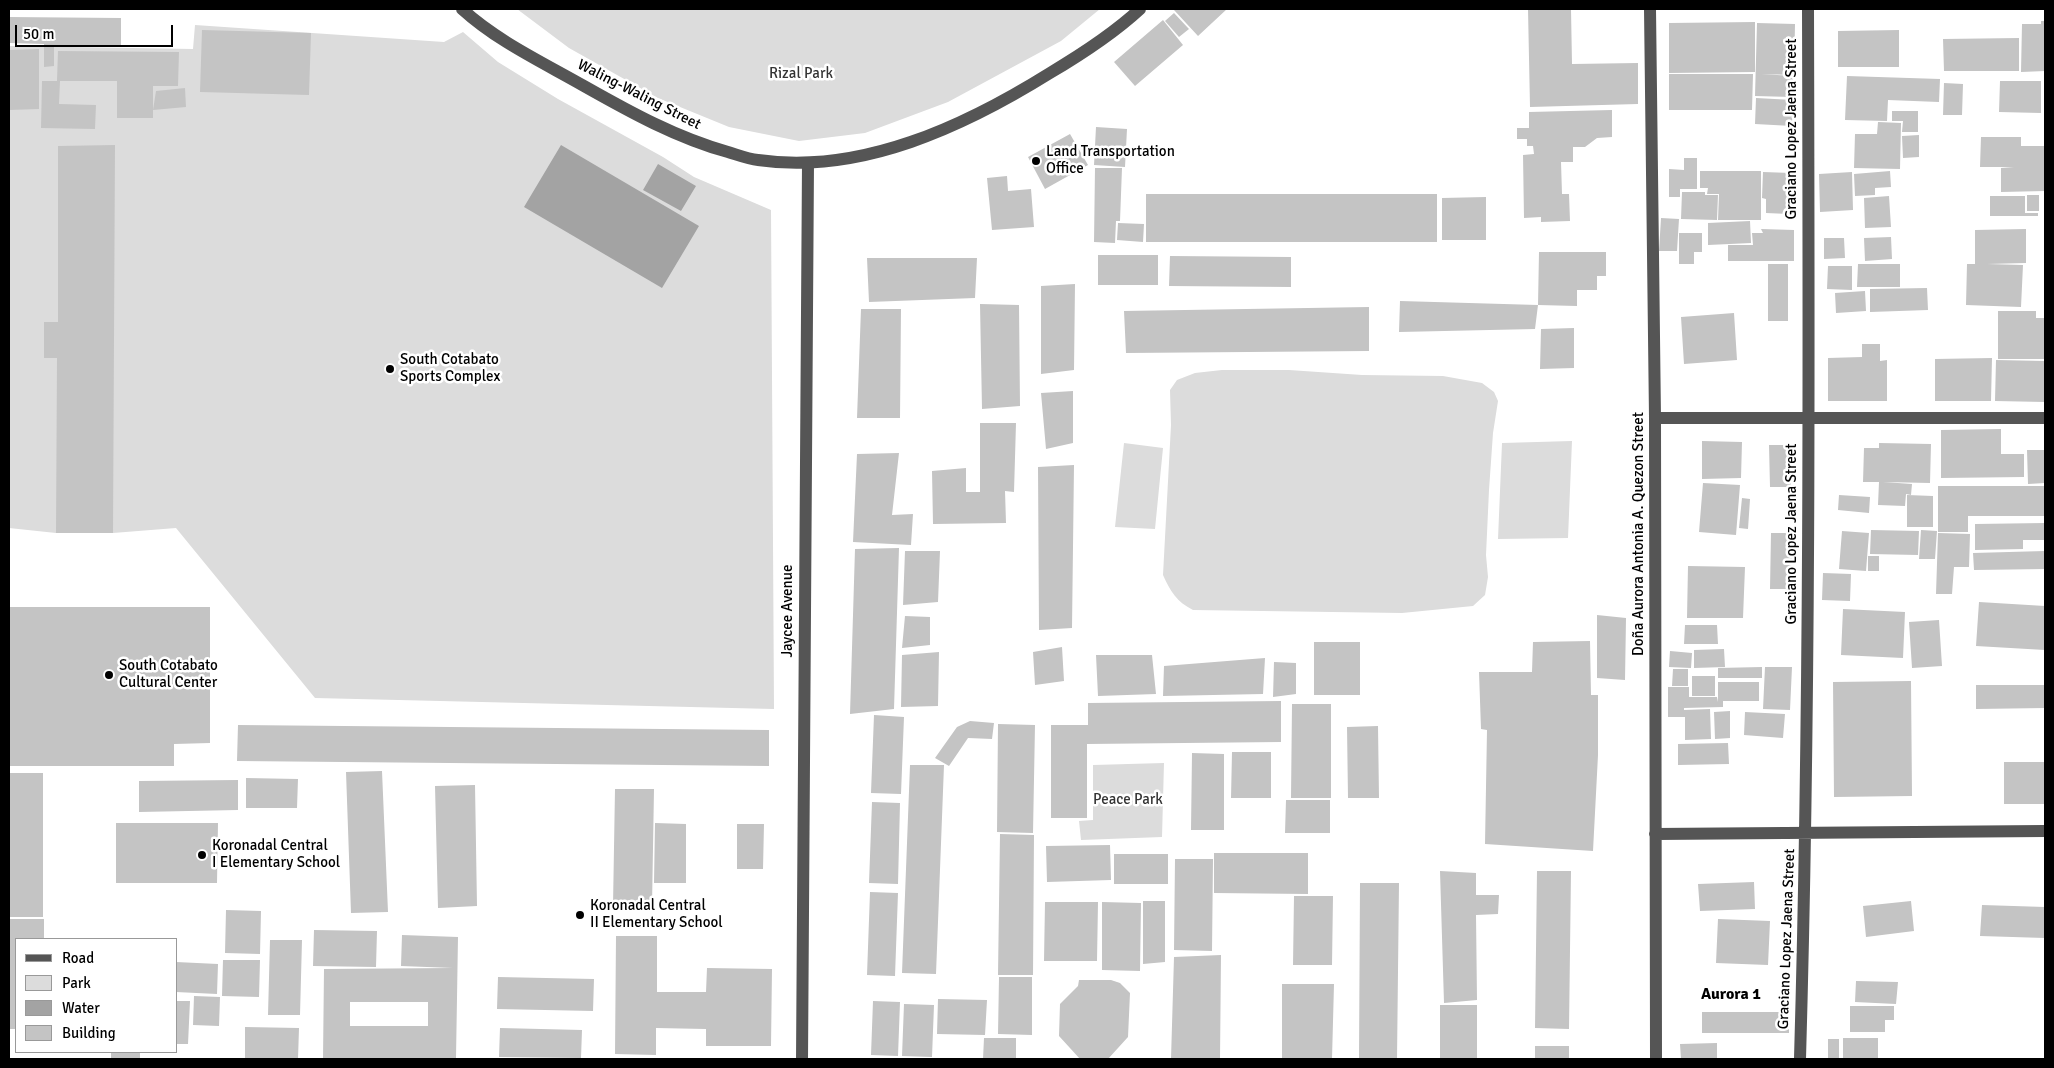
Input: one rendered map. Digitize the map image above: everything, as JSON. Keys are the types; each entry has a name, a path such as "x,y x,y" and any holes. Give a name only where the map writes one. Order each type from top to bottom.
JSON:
{"street":[{"name":"Waling-Waling Street","path":"462,9 477,23 507,43 651,122 703,145 757,160 808,163 866,155 931,135 997,105 1091,48 1140,9"},
{"name":"Doña Aurora Antonia A. Quezon Street","path":"1650,9 1655,418 1656,1059"},
{"name":"Graciano Lopez Jaena Street","path":"1800,1059 1806,831 1810,419 1808,9"},
{"name":"Jaycee Avenue","path":"802,1059 808,163"},
{"path":"1655,418 2045,418"},
{"path":"1655,834 1806,831 1876,833 2045,831"}],"green space":[{"name":"Rizal Park","path":"517,9 1100,9 1061,41 948,102 865,133 799,141 729,127 658,98 569,48"},
{"name":"South Cotabato Sports Complex","path":"195,25 444,42 463,32 498,62 558,99 663,157 694,177 771,210 774,709 315,698 176,528 113,533 56,533 9,528 9,46 193,49"},
{"path":"1222,370 1289,370 1362,375 1443,376 1482,383 1494,392 1498,401 1493,433 1489,490 1486,555 1488,577 1485,595 1473,606 1402,613 1193,610 1178,600 1163,575 1171,425 1170,390 1177,380 1195,373"},
{"path":"1572,441 1568,538 1498,539 1502,443"},
{"path":"1124,443 1163,448 1155,529 1115,527"},
{"name":"Peace Park","path":"1164,763 1162,837 1081,840 1079,821 1093,820 1093,765"}],"water":[{"path":"561,145 699,226 662,288 524,207"},
{"path":"658,164 696,186 681,211 643,190"}],"building":[{"path":"1175,9 1227,9 1198,36"},
{"path":"1528,9 1571,9 1572,64 1638,63 1638,104 1530,107"},
{"path":"1174,13 1189,29 1179,37 1165,21"},
{"path":"9,17 121,18 121,47 54,46 54,66 44,67 44,44 9,43"},
{"path":"1163,20 1183,45 1135,86 1114,62"},
{"path":"2041,21 2045,21 2045,71 2021,72 2022,24 2041,24"},
{"path":"1755,22 1755,72 1669,73 1669,23"},
{"path":"1757,23 1795,24 1794,75 1761,74 1793,76 1792,97 1755,96"},
{"path":"202,30 311,33 309,95 200,92"},
{"path":"1899,30 1899,67 1838,67 1838,31"},
{"path":"2019,38 2019,71 1944,71 1943,39"},
{"path":"39,49 39,109 9,110 9,50"},
{"path":"58,51 179,52 178,86 153,86 153,118 117,118 117,81 60,81 59,104 96,105 95,129 41,128 42,81 57,81"},
{"path":"1669,74 1753,74 1752,110 1669,110"},
{"path":"1847,76 1940,79 1939,102 1888,100 1887,121 1845,120"},
{"path":"2000,81 2041,81 2041,113 1999,112"},
{"path":"1944,83 1963,84 1962,115 1943,115"},
{"path":"185,88 186,107 153,110 156,91"},
{"path":"1756,98 1793,100 1792,126 1755,124"},
{"path":"1612,110 1612,137 1597,138 1585,147 1573,147 1573,162 1561,162 1562,194 1569,194 1570,221 1541,222 1541,217 1524,218 1523,155 1534,154 1533,146 1527,146 1527,139 1517,139 1517,128 1529,128 1529,112"},
{"path":"1892,111 1918,111 1918,132 1902,132 1903,121 1892,121"},
{"path":"1878,122 1901,123 1900,169 1854,168 1855,134 1877,134"},
{"path":"1096,127 1127,129 1125,167 1094,165"},
{"path":"1070,134 1088,165 1045,189 1028,157"},
{"path":"1919,135 1919,157 1903,158 1902,136"},
{"path":"1981,137 2021,137 2021,146 2045,146 2045,191 2001,192 2001,168 2014,167 1980,167"},
{"path":"115,145 113,533 56,533 57,358 44,358 44,322 58,322 58,146"},
{"path":"1684,158 1697,158 1697,189 1680,189 1680,197 1669,197 1669,169 1684,170"},
{"path":"1095,168 1122,168 1120,221 1116,221 1115,243 1094,242"},
{"path":"1700,171 1761,171 1761,220 1718,220 1719,194 1707,194 1708,188 1700,188"},
{"path":"1890,171 1891,187 1875,188 1875,195 1855,196 1854,174"},
{"path":"1763,172 1791,173 1789,214 1766,213 1766,199 1762,198"},
{"path":"1852,172 1853,210 1820,212 1819,174"},
{"path":"1007,176 1008,191 1031,189 1034,227 992,230 987,178"},
{"path":"1682,192 1705,192 1705,195 1718,195 1717,220 1681,219"},
{"path":"1146,194 1437,194 1437,242 1146,242"},
{"path":"2027,195 2039,195 2039,211 2027,211"},
{"path":"1889,196 1891,227 1865,228 1864,198"},
{"path":"1990,196 2025,196 2025,213 2038,213 2038,216 1990,216"},
{"path":"1486,197 1486,240 1442,240 1442,198"},
{"path":"1661,218 1679,219 1677,251 1659,251"},
{"path":"1750,221 1751,243 1708,245 1708,223"},
{"path":"1118,223 1144,224 1143,242 1117,240"},
{"path":"1761,229 1794,230 1794,261 1728,261 1728,245 1753,245 1752,233 1763,233"},
{"path":"2026,229 2026,263 1987,264 2023,265 2021,307 1966,305 1967,264 1975,264 1975,230"},
{"path":"1679,233 1702,233 1702,252 1694,252 1694,264 1679,264"},
{"path":"1891,237 1892,259 1865,261 1864,238"},
{"path":"1824,238 1844,238 1845,258 1824,259"},
{"path":"1539,252 1606,252 1606,276 1597,276 1597,290 1577,290 1577,306 1538,305"},
{"path":"1098,255 1158,255 1158,285 1098,285"},
{"path":"1170,256 1291,257 1291,287 1169,286"},
{"path":"867,258 977,258 975,298 869,302"},
{"path":"1768,264 1788,264 1788,321 1768,321"},
{"path":"1858,264 1900,264 1900,287 1857,287"},
{"path":"1828,266 1852,266 1852,290 1827,289"},
{"path":"1075,284 1074,370 1041,374 1041,286"},
{"path":"1927,288 1928,310 1870,312 1870,289"},
{"path":"1865,291 1866,311 1836,313 1835,293"},
{"path":"1400,301 1538,305 1535,329 1399,332"},
{"path":"980,304 1019,305 1020,406 982,409"},
{"path":"1369,307 1369,351 1126,353 1124,311"},
{"path":"861,309 901,309 900,418 857,418"},
{"path":"1998,311 2036,311 2036,318 2044,318 2045,359 1998,359"},
{"path":"1734,313 1737,360 1684,364 1681,317"},
{"path":"1574,328 1574,368 1540,369 1541,329"},
{"path":"1862,344 1880,344 1880,361 1887,360 1887,401 1828,401 1828,358 1862,357"},
{"path":"1992,358 1991,401 1935,401 1935,359"},
{"path":"1996,360 2045,361 2045,402 1995,401"},
{"path":"1073,391 1073,443 1046,449 1041,393"},
{"path":"980,423 1016,423 1014,492 1005,491 1006,523 933,524 932,471 966,468 966,492 980,492"},
{"path":"2001,429 2001,454 2024,454 2024,477 1941,478 1941,430"},
{"path":"1702,441 1742,442 1741,478 1702,479"},
{"path":"1879,443 1931,444 1930,483 1883,482 1912,484 1911,495 1906,494 1905,506 1878,505 1879,482 1863,482 1864,448 1879,448"},
{"path":"1769,445 1790,445 1791,487 1770,487"},
{"path":"2027,450 2045,450 2045,483 2028,484"},
{"path":"899,453 892,515 913,514 911,545 853,542 857,454"},
{"path":"1074,465 1072,628 1039,630 1038,467"},
{"path":"1703,483 1740,485 1736,535 1699,532"},
{"path":"1938,486 2045,486 2045,516 1968,516 1968,532 1938,532"},
{"path":"1839,495 1870,497 1869,513 1838,510"},
{"path":"1907,495 1933,496 1933,527 1907,527"},
{"path":"1742,498 1750,499 1748,529 1739,528"},
{"path":"2045,523 2045,540 2023,540 2023,549 1975,550 1975,524"},
{"path":"1871,530 1919,531 1918,555 1870,554"},
{"path":"1921,530 1937,531 1935,559 1919,559"},
{"path":"1842,531 1869,533 1866,571 1839,569"},
{"path":"1771,533 1792,533 1792,589 1770,589"},
{"path":"1938,533 1970,534 1969,567 1954,567 1952,594 1936,594"},
{"path":"899,548 894,709 850,714 855,549"},
{"path":"905,551 940,551 938,602 903,605"},
{"path":"2045,551 2045,569 1974,570 1973,553"},
{"path":"1868,556 1879,556 1879,571 1868,571"},
{"path":"1688,566 1745,567 1743,618 1687,618"},
{"path":"1823,573 1851,574 1850,601 1822,600"},
{"path":"1979,602 2045,606 2045,650 1976,646"},
{"name":"South Cotabato Cultural Center","path":"9,607 210,607 210,743 174,744 174,766 9,766"},
{"path":"1843,609 1905,612 1903,658 1841,655"},
{"path":"1597,615 1626,618 1625,680 1597,678"},
{"path":"905,616 930,617 930,645 902,648"},
{"path":"1939,620 1942,666 1912,668 1909,622"},
{"path":"1685,625 1717,625 1718,644 1684,644"},
{"path":"1590,641 1591,695 1598,695 1598,755 1593,851 1485,844 1487,730 1481,729 1479,672 1532,672 1533,642"},
{"path":"1314,642 1360,642 1360,695 1314,695"},
{"path":"1062,647 1064,681 1035,685 1033,652"},
{"path":"1724,649 1725,667 1694,668 1694,650"},
{"path":"1670,651 1692,653 1691,668 1669,667"},
{"path":"939,652 938,706 901,707 902,655"},
{"path":"1096,655 1152,655 1156,694 1098,696"},
{"path":"1265,658 1263,694 1163,696 1164,666"},
{"path":"1274,662 1296,663 1296,694 1273,697"},
{"path":"1762,667 1762,678 1718,678 1718,668"},
{"path":"1765,667 1792,667 1790,710 1763,709"},
{"path":"1673,669 1688,669 1688,686 1672,686"},
{"path":"1692,676 1715,676 1715,696 1692,696"},
{"path":"1911,681 1912,796 1834,797 1833,682"},
{"path":"1718,682 1759,682 1759,701 1723,701 1723,707 1684,708 1684,710 1710,709 1711,739 1685,740 1685,717 1668,717 1668,687 1689,687 1689,697 1717,697 1718,702"},
{"path":"1976,685 2045,685 2045,708 1976,709"},
{"path":"1281,701 1281,742 1087,744 1087,818 1051,818 1051,725 1088,725 1088,703"},
{"path":"1292,704 1331,704 1331,798 1291,798"},
{"path":"1730,711 1730,738 1715,739 1714,712"},
{"path":"1745,712 1785,714 1783,738 1744,735"},
{"path":"874,715 904,717 901,794 871,793"},
{"path":"970,721 994,723 992,739 968,738 949,766 935,758 957,727"},
{"path":"998,724 1035,725 1033,833 997,832"},
{"path":"238,725 769,730 769,766 237,761"},
{"path":"1378,726 1379,798 1348,798 1347,727"},
{"path":"1728,743 1729,764 1678,765 1678,744"},
{"path":"1232,752 1271,752 1271,798 1231,798"},
{"path":"1192,753 1224,754 1224,830 1191,830"},
{"path":"2004,762 2045,762 2045,804 2004,804"},
{"path":"910,765 944,765 936,974 902,973"},
{"path":"382,771 388,912 351,913 346,772"},
{"path":"9,773 43,773 43,917 9,917"},
{"path":"246,778 298,779 297,808 246,808"},
{"path":"238,780 238,810 139,812 139,781"},
{"path":"475,785 477,906 438,908 435,786"},
{"path":"615,789 654,789 652,906 613,906"},
{"path":"1286,800 1330,800 1330,833 1285,833"},
{"path":"872,802 900,803 898,884 869,883"},
{"path":"116,823 218,823 217,883 116,883"},
{"path":"655,823 686,824 686,883 654,883"},
{"path":"737,824 764,824 763,869 737,869"},
{"path":"1000,834 1034,835 1033,975 998,975"},
{"path":"1110,845 1111,880 1047,882 1046,846"},
{"path":"1214,853 1308,853 1308,894 1214,893"},
{"path":"1114,854 1168,854 1168,884 1114,884"},
{"path":"1175,859 1213,859 1212,951 1174,950"},
{"path":"1440,871 1476,873 1476,895 1499,895 1498,914 1476,915 1477,1000 1444,1003"},
{"path":"1537,871 1571,871 1569,1029 1535,1028"},
{"path":"1754,882 1755,909 1700,911 1698,884"},
{"path":"1360,883 1399,883 1397,1059 1359,1059"},
{"path":"870,892 898,893 895,976 867,975"},
{"path":"1294,896 1333,896 1332,965 1293,965"},
{"path":"1143,901 1165,901 1165,962 1143,964"},
{"path":"1911,901 1914,931 1866,937 1863,906"},
{"path":"1045,902 1098,902 1097,961 1044,961"},
{"path":"1102,902 1141,903 1140,971 1102,970"},
{"path":"1982,905 2045,907 2045,938 1980,936"},
{"path":"226,910 261,911 260,954 225,953"},
{"path":"9,919 44,919 44,938 15,938 15,1029 9,1029"},
{"path":"1718,919 1770,921 1768,965 1716,963"},
{"path":"314,930 377,931 376,967 313,966"},
{"path":"402,935 458,937 456,1058 323,1059 324,969 453,968 401,966","holes":["350,1002 428,1002 428,1026 350,1026"]},
{"path":"616,936 657,936 657,992 706,992 707,968 772,969 771,1046 706,1046 706,1029 656,1028 656,1055 615,1054"},
{"path":"270,940 302,940 300,1015 268,1015"},
{"path":"1221,955 1220,1059 1171,1059 1174,957"},
{"path":"223,960 260,960 259,997 222,996"},
{"path":"178,962 218,964 217,994 178,992"},
{"path":"498,977 594,979 593,1011 497,1009"},
{"path":"999,977 1032,977 1032,1035 998,1034"},
{"path":"1079,980 1111,980 1120,983 1130,993 1128,1037 1108,1059 1080,1059 1059,1036 1060,1004 1078,986"},
{"path":"1856,981 1898,982 1896,1004 1855,1002"},
{"path":"1282,984 1334,984 1332,1059 1282,1059"},
{"path":"194,996 220,997 219,1026 193,1025"},
{"path":"938,999 987,1000 985,1035 937,1034"},
{"path":"178,1001 190,1001 188,1044 178,1044"},
{"path":"873,1001 900,1002 898,1056 871,1055"},
{"path":"904,1004 934,1005 932,1057 902,1056"},
{"path":"1440,1005 1477,1005 1477,1059 1440,1059"},
{"path":"1850,1006 1894,1006 1894,1020 1885,1020 1885,1032 1850,1032"},
{"path":"1702,1012 1789,1012 1789,1033 1702,1033"},
{"path":"245,1027 299,1028 298,1059 245,1059"},
{"path":"500,1028 582,1030 581,1058 499,1057"},
{"path":"984,1038 1016,1038 1016,1059 983,1059"},
{"path":"1843,1038 1878,1038 1878,1059 1843,1059"},
{"path":"1828,1039 1839,1039 1839,1059 1828,1059"},
{"path":"1717,1043 1717,1059 1681,1059 1680,1044"},
{"path":"1535,1046 1569,1046 1569,1059 1535,1059"},
{"path":"111,1053 140,1053 140,1059 111,1059"}],"place":[{"name":"Land Transportation Office","path":"1036,161"},
{"name":"South Cotabato Sports Complex","path":"390,369"},
{"name":"South Cotabato Cultural Center","path":"109,675"},
{"name":"Koronadal Central I Elementary School","path":"202,855"},
{"name":"Koronadal Central II Elementary School","path":"580,915"}],"district":[{"name":"Aurora 1","path":"1731,995"}]}
